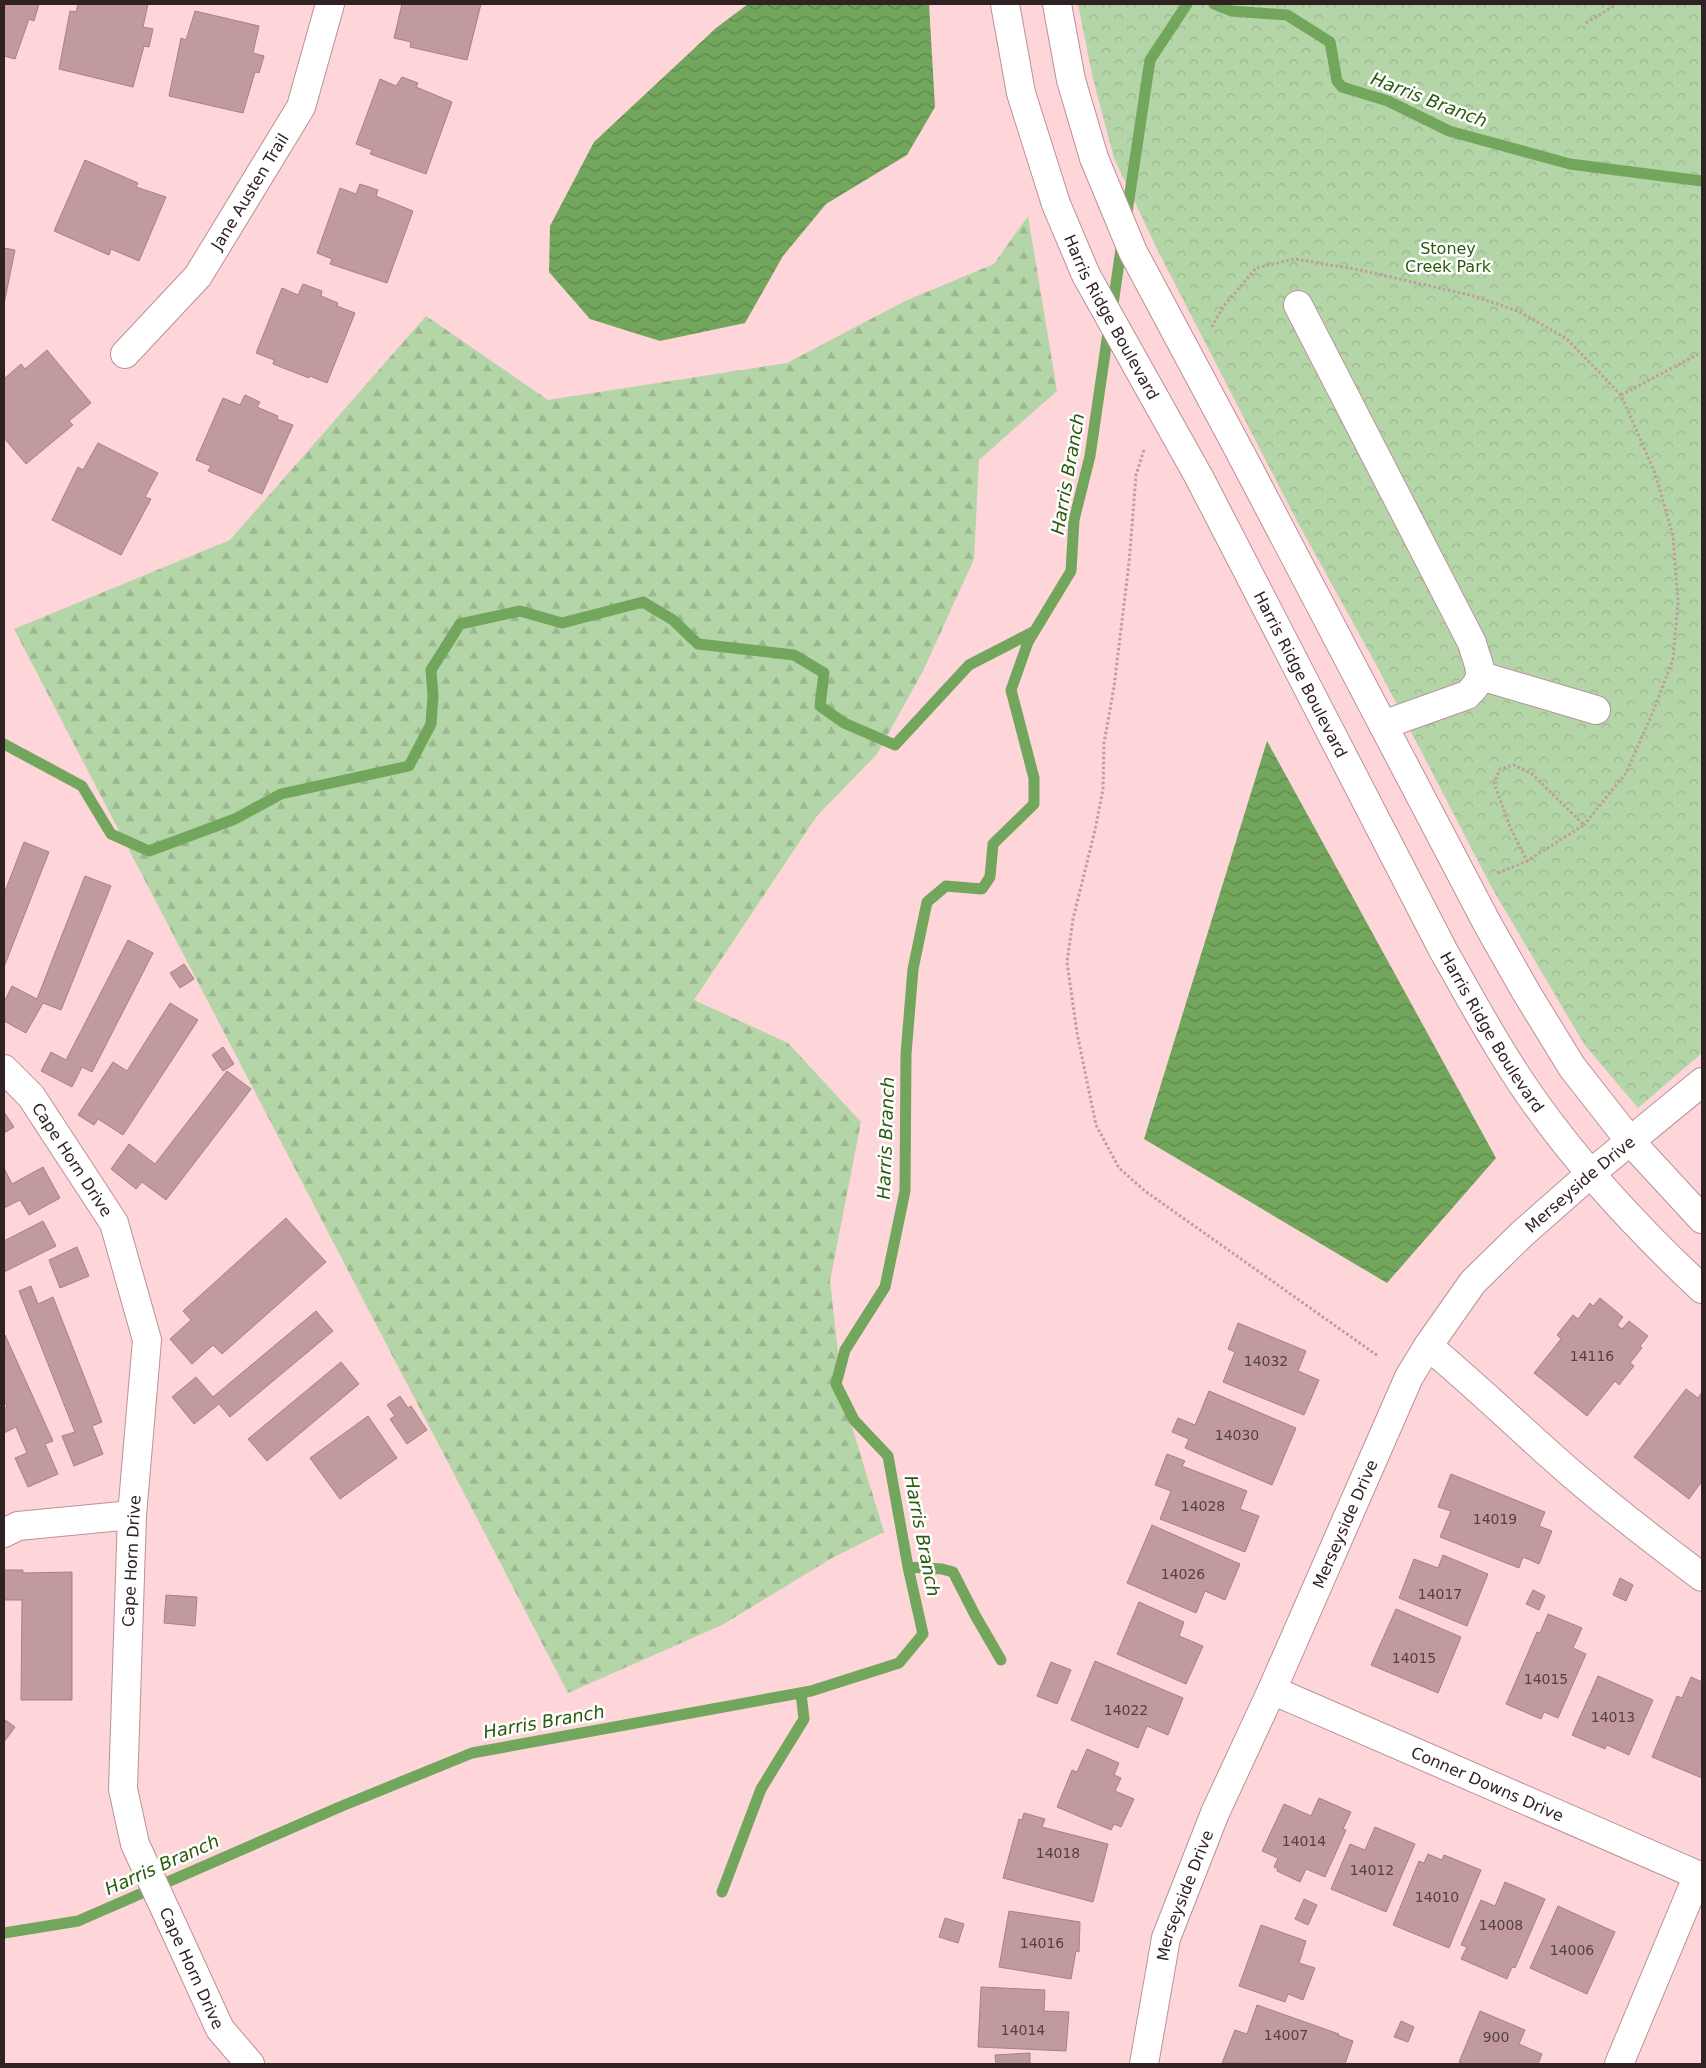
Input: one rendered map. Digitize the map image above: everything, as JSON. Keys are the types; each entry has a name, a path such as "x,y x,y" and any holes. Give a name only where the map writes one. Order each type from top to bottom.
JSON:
{"street":[{"name":"Jane Austen Trail","path":"125,354 198,276 300,107 330,4"},
{"name":"Harris Ridge Boulevard","path":"1005,4 1021,92 1056,204 1086,275 1199,477 1443,950 1482,1019 1530,1096 1590,1174 1653,1243 1702,1289"},
{"path":"1057,4 1071,80 1094,158 1133,252 1483,916 1526,992 1572,1067 1630,1141 1702,1219"},
{"path":"1298,304 1472,643 1481,676 1477,686 1467,696 1383,725"},
{"path":"1481,676 1596,710"},
{"name":"Cape Horn Drive","path":"4,1069 31,1096 114,1223 147,1340 132,1515 123,1789 135,1844 220,2029 250,2064"},
{"name":"Merseyside Drive","path":"1144,2064 1166,1938 1215,1813 1272,1690 1408,1377 1473,1282 1522,1234 1590,1174 1702,1082"},
{"path":"1428,1346 1457,1369 1574,1476 1644,1534 1702,1577"},
{"path":"4,1533 18,1526 132,1515"},
{"name":"Conner Downs Drive","path":"1272,1690 1700,1876"},
{"path":"1619,2064 1700,1876"}],"path":[{"path":"1586,23 1617,4"},
{"path":"1621,395 1702,352"},
{"path":"1495,874 1527,861 1584,826 1532,774 1514,765 1500,770 1494,783 1510,827 1527,861"}],"green space":[{"name":"Stoney Creek Park","path":"1078,4 1702,4 1702,1053 1638,1108 1584,1044 1492,888 1378,668 1298,523 1157,249 1114,158 1093,79"},
{"path":"1028,216 1057,391 979,460 974,559 923,671 877,754 816,817 694,1000 788,1043 861,1122 830,1281 843,1397 884,1532 832,1558 722,1625 568,1693 14,629 230,540 426,316 548,400 787,363 905,301 994,264"}],"water":[{"path":"748,4 929,4 935,107 907,155 826,204 783,256 745,323 660,341 590,319 549,272 550,226 594,142 716,28"},
{"path":"1267,741 1496,1158 1387,1283 1144,1139"}],"building":[{"path":"4,4 39,4 34,21 29,19 15,59 4,56"},
{"path":"78,4 148,4 143,27 153,29 149,47 144,46 133,87 59,69 70,11 76,12"},
{"path":"402,4 481,4 467,60 410,47 411,42 394,38"},
{"path":"195,11 259,26 253,53 264,56 259,73 255,72 243,113 169,96 181,38 186,40"},
{"path":"402,77 418,83 416,87 452,102 426,174 370,154 372,150 356,144 380,79 396,86"},
{"path":"85,160 138,183 136,187 166,197 139,261 111,249 109,255 54,231"},
{"path":"360,184 378,190 376,196 413,211 387,283 330,264 332,259 317,253 340,188 356,194"},
{"path":"4,248 15,250 4,304"},
{"path":"303,284 322,291 321,296 338,303 337,306 355,313 327,383 273,364 274,360 256,353 282,288 298,295"},
{"path":"47,350 91,403 69,421 73,425 26,464 4,438 4,379 21,364 25,369"},
{"path":"245,395 260,402 257,407 278,416 277,419 293,425 262,494 208,471 211,466 196,460 223,398 240,405"},
{"path":"98,443 158,473 145,497 151,499 121,555 52,520 78,467 83,470"},
{"path":"24,842 49,852 4,967 4,894"},
{"path":"85,876 111,886 61,1010 43,1003 26,1033 4,1021 4,1002 12,986 37,999"},
{"path":"128,940 153,953 92,1072 82,1067 72,1087 41,1071 51,1052 66,1060"},
{"path":"184,964 194,979 180,988 170,973"},
{"path":"170,1003 198,1020 123,1135 98,1119 94,1125 78,1115 113,1062 127,1071"},
{"path":"223,1047 234,1064 223,1071 212,1055"},
{"path":"227,1071 251,1089 166,1200 142,1182 136,1189 111,1169 129,1144 155,1164"},
{"path":"4,1112 14,1127 4,1133"},
{"path":"43,1167 60,1198 29,1215 20,1200 4,1208 4,1168 12,1184"},
{"path":"286,1218 326,1262 222,1354 213,1345 192,1364 170,1339 191,1320 183,1311"},
{"path":"43,1221 56,1246 4,1272 4,1241"},
{"path":"77,1247 89,1276 60,1288 49,1260"},
{"path":"31,1286 38,1304 53,1297 102,1422 92,1426 103,1454 74,1466 62,1436 75,1432 19,1291"},
{"path":"1600,1298 1623,1317 1617,1325 1622,1329 1629,1321 1648,1336 1640,1346 1642,1348 1630,1363 1634,1366 1619,1385 1615,1381 1587,1416 1534,1373 1561,1339 1557,1335 1573,1315 1578,1319 1590,1303 1593,1306"},
{"path":"316,1311 333,1331 230,1417 219,1404 194,1424 172,1397 196,1377 213,1397"},
{"path":"1238,1323 1306,1351 1298,1371 1319,1380 1304,1415 1223,1382 1235,1352 1228,1349"},
{"path":"5,1335 53,1441 45,1444 58,1474 28,1487 15,1458 27,1453 16,1427 4,1433 4,1409 7,1407 4,1400"},
{"path":"341,1362 359,1384 267,1461 248,1439"},
{"path":"1686,1389 1698,1398 1702,1392 1702,1481 1689,1499 1634,1457"},
{"path":"1209,1391 1296,1428 1272,1485 1185,1448 1189,1439 1172,1432 1178,1418 1195,1425"},
{"path":"400,1396 408,1408 411,1406 427,1430 407,1444 390,1419 395,1416 387,1405"},
{"path":"368,1416 397,1458 340,1499 310,1458"},
{"path":"1167,1454 1185,1461 1182,1466 1247,1491 1240,1509 1259,1516 1245,1552 1160,1519 1171,1491 1155,1485"},
{"path":"1451,1474 1545,1512 1539,1526 1552,1531 1539,1564 1523,1557 1519,1568 1440,1537 1451,1511 1438,1507"},
{"path":"1152,1525 1240,1564 1225,1600 1205,1591 1196,1613 1127,1583"},
{"path":"1443,1555 1488,1574 1467,1626 1399,1598 1414,1559 1438,1568"},
{"path":"4,1570 23,1570 23,1573 72,1572 72,1700 21,1700 22,1600 4,1600"},
{"path":"1620,1578 1633,1585 1626,1601 1613,1595"},
{"path":"1533,1590 1545,1596 1539,1610 1526,1604"},
{"path":"166,1595 197,1597 195,1626 164,1623"},
{"path":"1139,1602 1184,1622 1179,1636 1203,1646 1186,1684 1117,1654"},
{"path":"1396,1609 1461,1637 1438,1693 1371,1665"},
{"path":"1548,1614 1582,1628 1573,1648 1586,1654 1558,1718 1544,1712 1541,1719 1506,1704 1537,1632 1540,1633"},
{"path":"1095,1661 1183,1698 1168,1735 1147,1726 1138,1748 1071,1720"},
{"path":"1051,1662 1071,1670 1057,1704 1037,1696"},
{"path":"1598,1676 1653,1700 1629,1755 1607,1745 1605,1749 1572,1735"},
{"path":"1691,1677 1702,1682 1702,1778 1652,1757 1677,1696 1682,1698"},
{"path":"4,1719 15,1727 4,1742"},
{"path":"1087,1749 1119,1763 1114,1775 1121,1778 1115,1791 1134,1799 1121,1827 1114,1824 1111,1830 1057,1807 1072,1770 1077,1772"},
{"path":"1319,1798 1351,1812 1343,1829 1346,1830 1325,1877 1306,1869 1300,1882 1277,1871 1278,1869 1274,1867 1278,1858 1262,1851 1284,1804 1311,1816"},
{"path":"1024,1813 1045,1819 1042,1827 1108,1844 1093,1902 1003,1878 1019,1819 1022,1820"},
{"path":"1375,1827 1415,1844 1386,1912 1331,1889 1350,1844 1365,1850"},
{"path":"1428,1854 1442,1860 1444,1855 1481,1870 1449,1948 1393,1925 1419,1861 1424,1863"},
{"path":"1505,1882 1545,1899 1515,1968 1512,1967 1507,1979 1461,1959 1467,1947 1461,1945 1481,1900 1495,1906"},
{"path":"1304,1899 1317,1905 1308,1925 1295,1919"},
{"path":"1558,1906 1615,1932 1587,1994 1530,1968"},
{"path":"1009,1911 1080,1922 1079,1952 1076,1951 1071,1979 999,1967"},
{"path":"945,1918 964,1924 958,1943 939,1937"},
{"path":"1261,1925 1306,1941 1299,1963 1315,1968 1303,2000 1288,1994 1285,2002 1239,1986"},
{"path":"981,1987 1045,1990 1044,2011 1069,2012 1066,2051 978,2047"},
{"path":"1257,2005 1339,2034 1337,2035 1353,2041 1345,2064 1222,2063 1235,2030 1247,2034"},
{"path":"1480,2011 1525,2030 1519,2044 1542,2054 1538,2064 1465,2064 1459,2062"},
{"path":"1401,2021 1414,2027 1408,2042 1394,2037"},
{"path":"1030,2053 1030,2064 996,2064 995,2055"}],"waterway":[{"name":"Harris Branch","path":"1126,219 1150,60 1187,4"},
{"name":"Harris Branch","path":"1214,4 1231,11 1287,15 1330,42 1337,81 1342,87 1388,101 1449,131 1570,164 1702,181"},
{"name":"Harris Branch","path":"1112,311 1122,242"},
{"name":"Harris Branch","path":"4,1933 78,1921 342,1806 472,1753 811,1691 899,1663 923,1634 908,1567 888,1456 854,1420 836,1384 845,1350 885,1287 905,1191 906,1054 913,969 927,902 946,886 982,889 990,877 993,844 1034,804 1034,778 1011,690 1028,642 1071,571 1074,520 1090,456 1109,326"},
{"path":"4,744 82,786 111,834 149,851 235,819 281,794 409,766 431,724 433,696 431,670 460,624 520,611 562,623 643,602 673,620 698,644 794,655 824,673 820,706 844,723 895,745 969,665 1033,632"},
{"path":"908,1567 942,1569 953,1572 1001,1660"},
{"path":"722,1892 761,1789 804,1719 801,1693"}]}
